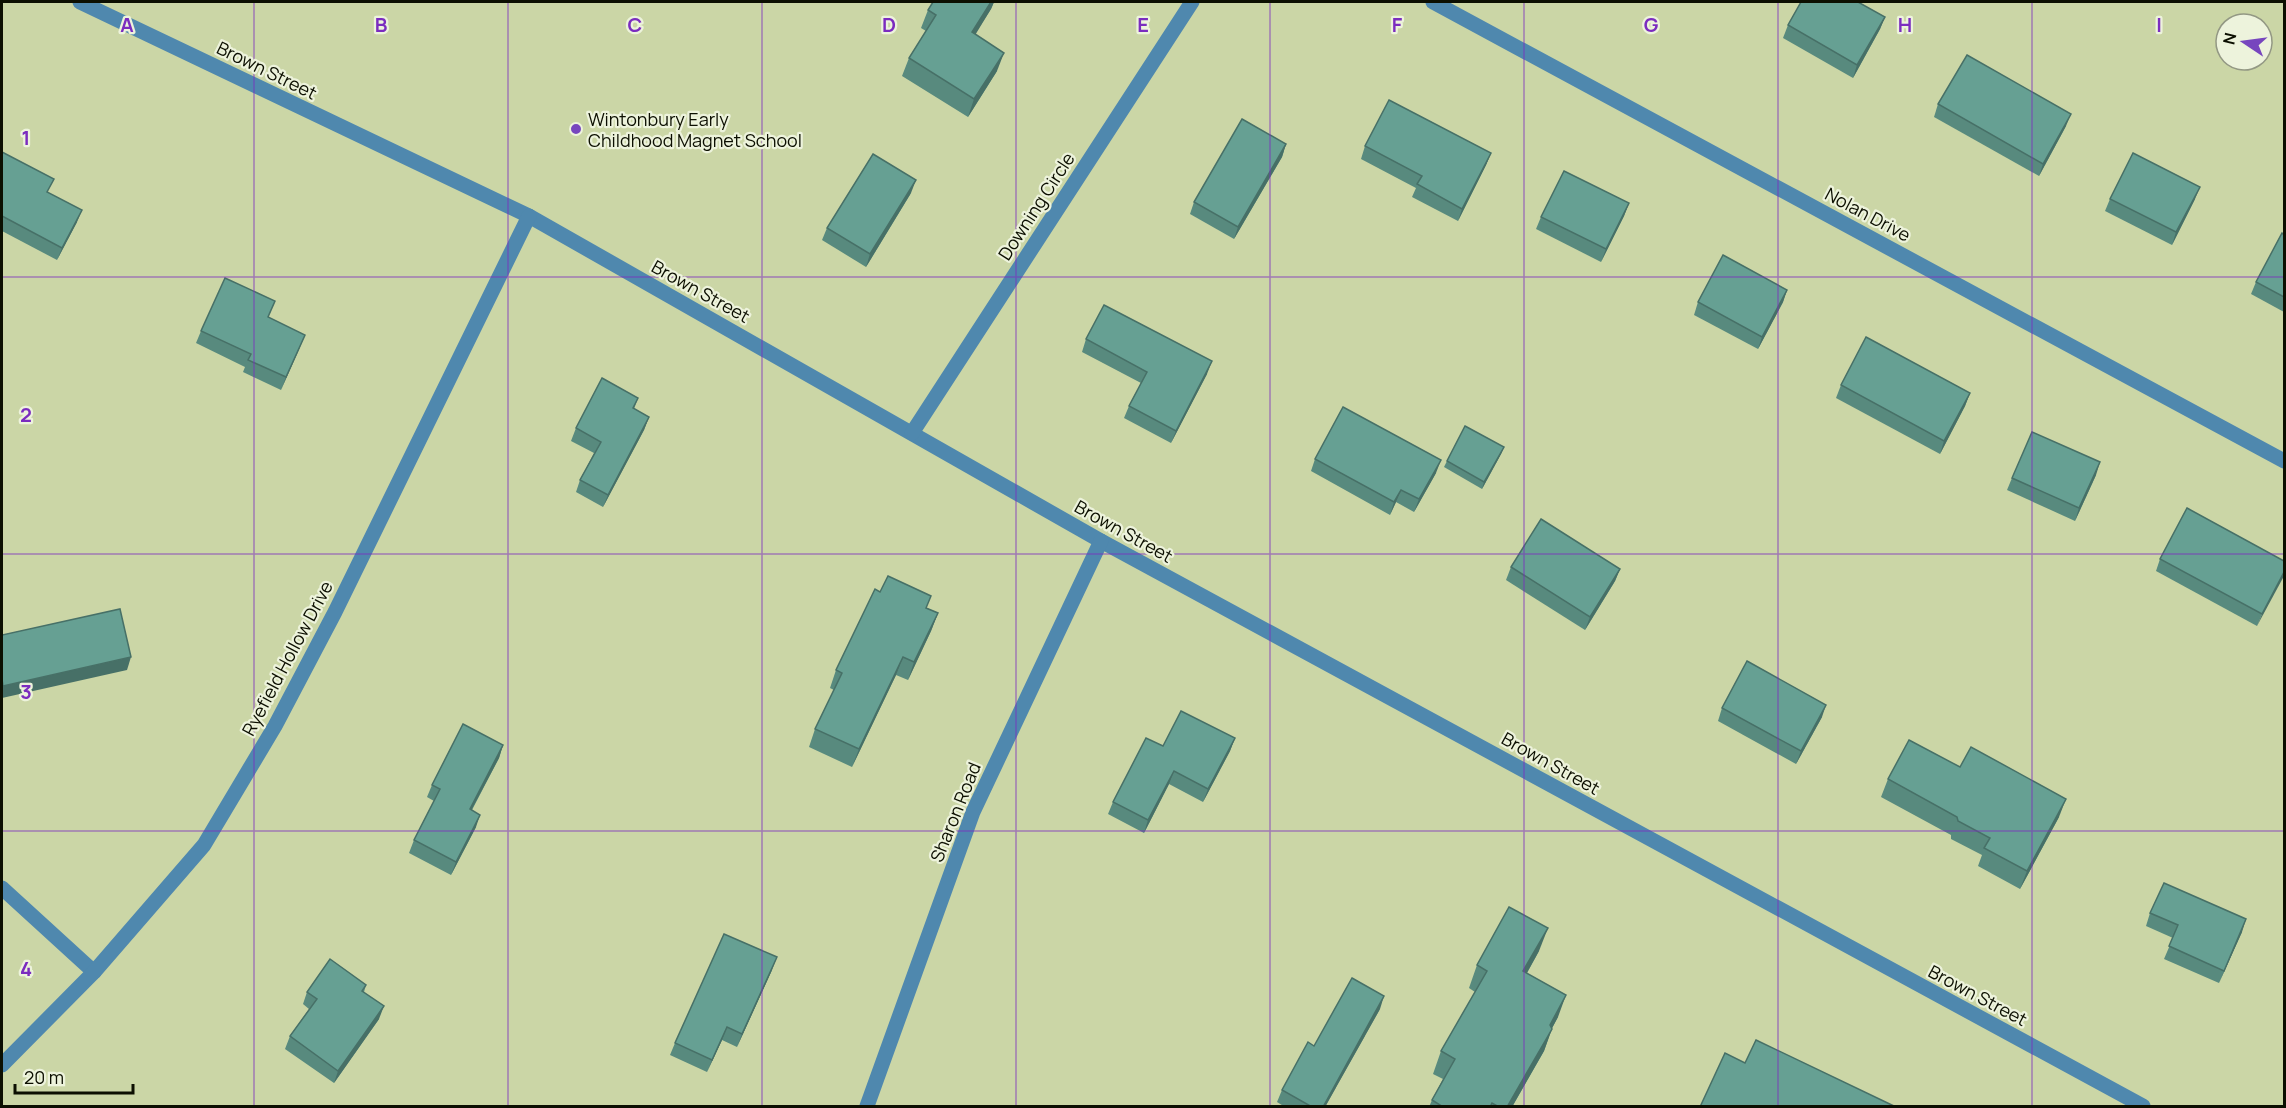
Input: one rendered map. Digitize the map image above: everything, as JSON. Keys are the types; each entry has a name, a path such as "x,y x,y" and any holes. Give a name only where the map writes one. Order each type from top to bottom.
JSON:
{"street":[{"name":"Brown Street","path":"80,2 529,216 1101,541 2143,1107"},
{"name":"Downing Circle","path":"912,432 1192,2"},
{"name":"Nolan Drive","path":"1433,2 2284,461"},
{"name":"Ryefield Hollow Drive","path":"2,1065 94,972 204,845 275,726 335,612 529,216"},
{"name":"Sharon Road","path":"867,1107 973,812 1101,541"},
{"path":"2,888 94,972"}],"building":[{"path":"933,2 991,2 972,32 1004,53 974,99 909,58 936,15 928,10"},
{"path":"1801,2 1858,2 1885,17 1857,65 1788,25"},
{"path":"1967,55 2071,114 2043,164 1938,104"},
{"path":"1389,100 1491,153 1462,209 1417,184 1422,176 1365,146"},
{"path":"1242,119 1286,144 1238,227 1194,202"},
{"path":"2,152 54,179 47,192 82,210 62,248 2,216"},
{"path":"2133,153 2200,187 2176,232 2110,199"},
{"path":"873,154 916,180 870,254 827,228"},
{"path":"1564,171 1629,203 1606,249 1541,217"},
{"path":"2282,233 2284,235 2284,297 2256,282"},
{"path":"1723,255 1787,290 1762,337 1698,302"},
{"path":"225,278 275,301 268,317 305,335 286,377 248,360 251,354 201,331"},
{"path":"1104,305 1212,361 1176,431 1129,406 1147,372 1086,339"},
{"path":"1866,337 1970,393 1944,441 1841,385"},
{"path":"602,378 638,398 633,408 649,417 608,495 580,480 601,442 576,428"},
{"path":"1343,407 1441,460 1419,499 1401,490 1394,502 1315,459"},
{"path":"1465,426 1504,447 1484,482 1447,461"},
{"path":"2032,432 2100,462 2079,508 2012,478"},
{"path":"2187,508 2284,561 2284,572 2262,614 2160,559"},
{"path":"1541,519 1620,569 1590,617 1511,567"},
{"path":"888,576 931,596 926,608 938,613 914,662 903,657 859,749 815,729 842,673 836,670 875,589 880,592"},
{"path":"120,609 131,657 3,686 2,635"},
{"path":"1747,661 1826,705 1801,751 1722,708"},
{"path":"1181,711 1235,738 1208,789 1174,771 1148,820 1113,802 1146,738 1163,746"},
{"path":"463,724 503,745 470,809 480,815 456,862 414,840 440,789 432,785"},
{"path":"1909,740 1960,767 1971,747 2066,799 2027,871 1984,848 1990,838 1888,779"},
{"path":"2164,883 2246,919 2224,971 2169,946 2178,925 2150,913"},
{"path":"1509,907 1548,928 1523,971 1566,995 1550,1025 1552,1029 1507,1107 1499,1107 1492,1103 1490,1107 1443,1107 1432,1100 1455,1059 1441,1051 1487,971 1477,965"},
{"path":"724,934 777,957 742,1034 727,1027 712,1060 675,1043"},
{"path":"330,959 366,985 362,991 384,1006 338,1071 290,1036 317,999 307,992"},
{"path":"1352,978 1384,996 1323,1107 1312,1107 1282,1090 1308,1042 1314,1046"},
{"path":"1756,1040 1896,1107 1700,1107 1725,1053 1745,1063"}],"place":[{"name":"Wintonbury Early Childhood Magnet School","path":"576,129"}]}
